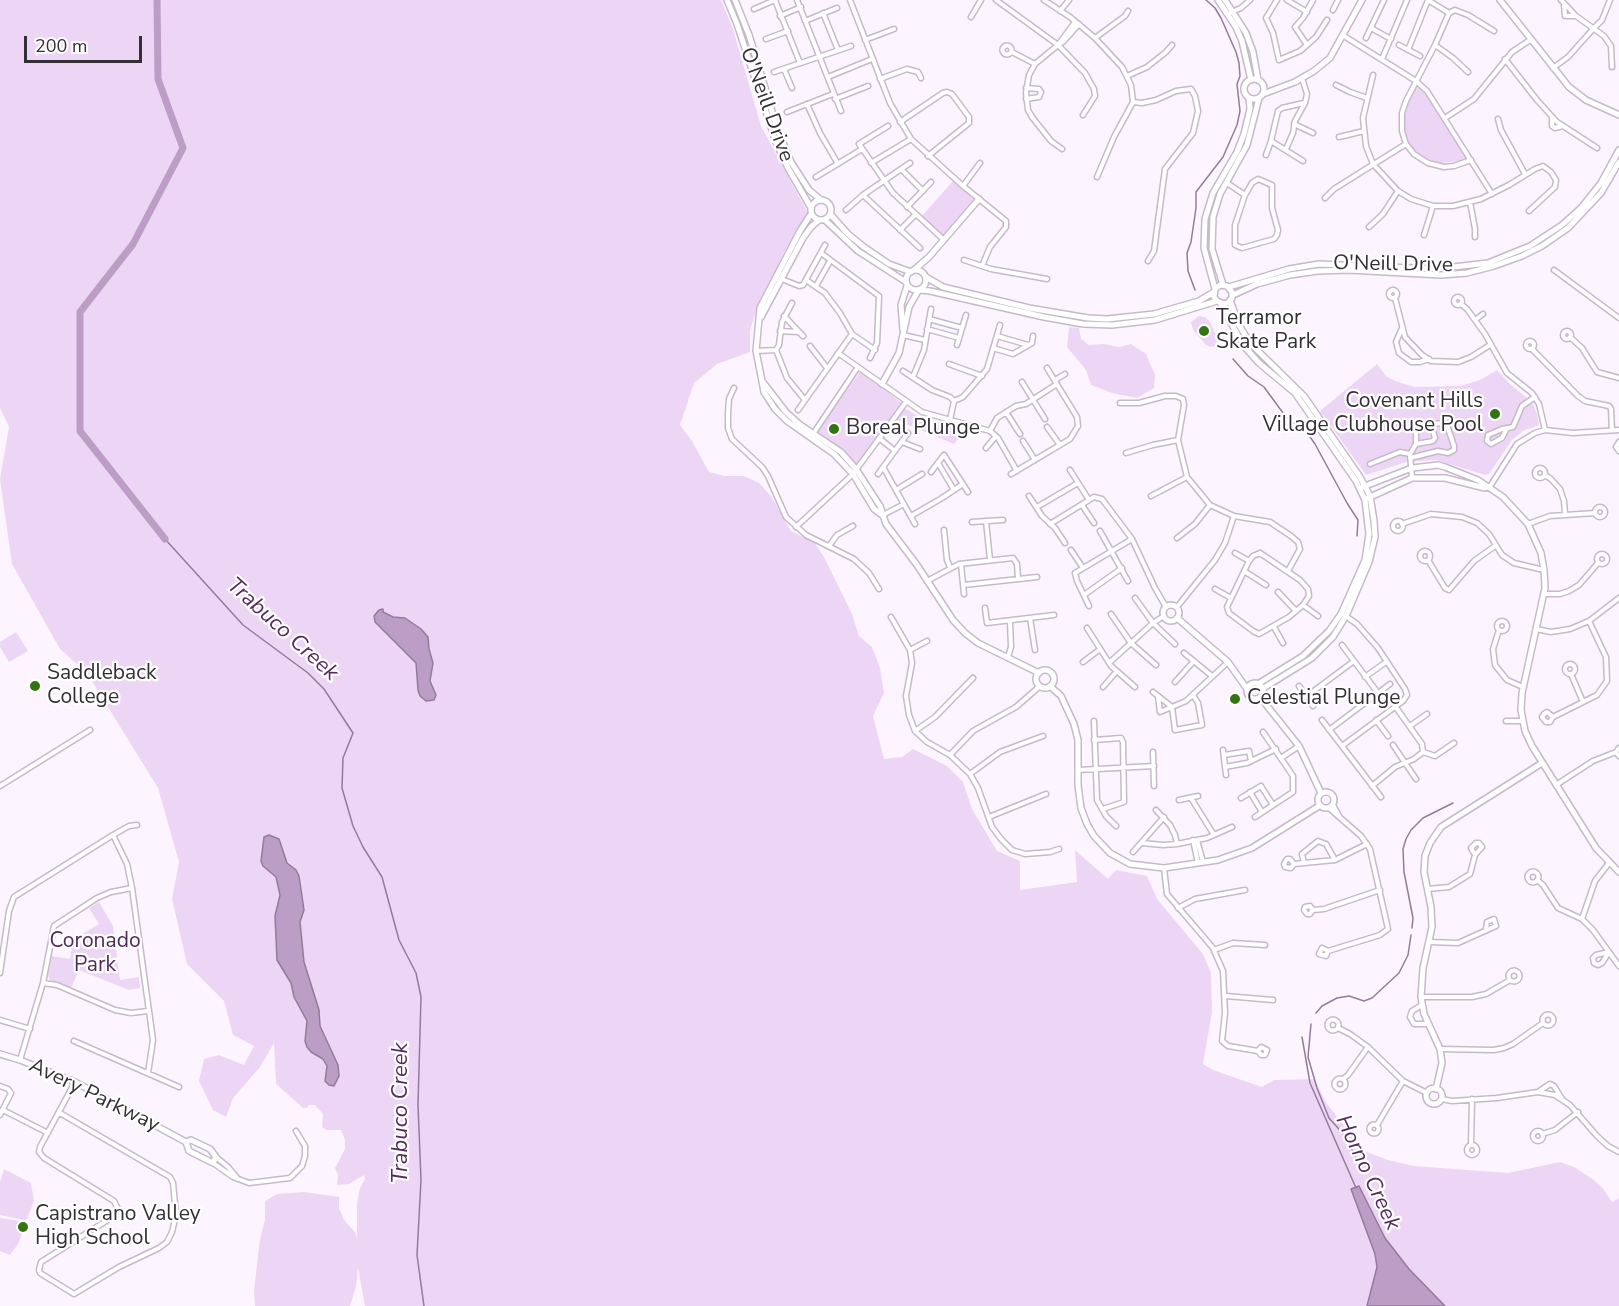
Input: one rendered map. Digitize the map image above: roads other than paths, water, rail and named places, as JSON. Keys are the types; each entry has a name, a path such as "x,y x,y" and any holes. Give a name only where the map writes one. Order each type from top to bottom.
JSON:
{"main road":[{"name":"O'Neill Drive","path":"727,0 776,141 811,211 858,251 907,284 912,290 930,291 1044,317 1083,324 1112,325 1145,321 1219,302 1232,298 1257,284 1290,275 1349,270 1441,275 1467,273 1494,266 1542,246 1568,228 1601,193 1619,162"},
{"name":"O'Neill Drive","path":"735,0 749,35 777,128 791,162 809,190 830,204 831,215 848,234 889,264 924,275 943,288 1029,308 1088,318 1117,318 1154,314 1199,301 1226,286 1288,269 1320,264 1436,269 1488,263 1530,246 1562,225 1581,208 1601,183 1619,150"},
{"path":"1218,0 1231,12 1242,41 1251,80"},
{"path":"1225,0 1250,42 1260,82 1261,96 1247,145 1226,182 1216,207 1212,230 1213,255 1232,298 1239,325 1250,343 1304,396 1362,487 1368,498 1374,521 1372,549 1362,580 1333,637 1312,658 1247,689"},
{"path":"1249,98 1261,96 1302,78 1330,58 1362,0"},
{"path":"1500,0 1569,87 1586,100 1619,115"},
{"path":"1251,80 1281,86"},
{"path":"1226,182 1225,176 1237,155 1248,119 1249,98 1245,93 1245,87 1251,80"},
{"path":"1237,152 1216,186 1205,219 1206,256 1214,291 1243,345 1259,363 1295,393 1362,487"},
{"path":"903,333 901,304 907,276 945,240 979,199"},
{"path":"821,200 814,202 760,319 756,351 765,392 775,409 787,421 841,452 880,506 886,524 906,548 940,602 965,633 978,643 1039,673"},
{"path":"779,277 811,226 831,215"},
{"path":"882,384 899,353 909,307 919,290 926,284 924,275 929,257"},
{"path":"1362,487 1412,468 1445,466 1478,480 1503,497 1528,524 1537,544 1544,570 1544,594 1523,687 1521,710 1523,721 1532,746 1596,849 1619,872"},
{"path":"1445,466 1445,478"},
{"path":"1368,498 1412,478 1445,478 1489,489"},
{"path":"1172,605 1177,607 1179,614 1177,618 1170,620 1164,616 1166,607 1172,605"},
{"path":"1177,618 1228,662 1247,689 1249,697 1258,697"},
{"path":"1233,668 1258,685"},
{"path":"1044,670 1052,673 1054,681 1050,686 1040,686 1037,681 1039,673 1044,670"},
{"path":"1258,685 1258,697 1299,746 1321,793"},
{"path":"1050,686 1061,696 1074,724 1078,740 1081,808 1094,836 1110,853 1130,864 1164,868 1218,860 1252,848 1319,806"},
{"path":"1436,1089 1442,1063 1440,1049 1428,1024 1421,997 1423,968 1432,927 1424,872 1425,856 1441,827 1542,763"},
{"path":"1321,793 1331,794 1334,800 1331,807 1323,809 1319,806 1317,799 1321,793"},
{"name":"Avery Parkway","path":"0,1054 75,1082 186,1142 189,1151 214,1160"},
{"path":"1431,1089 1436,1089 1442,1094 1442,1099 1439,1103 1431,1104 1427,1100 1427,1093 1431,1089"},
{"name":"Avery Parkway","path":"186,1142 191,1140 210,1149 214,1160"}],"street":[{"path":"754,9 775,0 800,63"},
{"path":"797,0 841,111"},
{"path":"850,0 880,79 910,139 963,186 1004,218 1007,224 990,247 982,266"},
{"path":"971,16 981,0"},
{"path":"996,0 1058,45 1084,73 1094,89 1095,96 1083,115"},
{"path":"1044,0 1095,38 1128,76 1133,102 1114,137 1097,177"},
{"path":"1060,11 1069,0"},
{"path":"1231,12 1241,8 1250,0"},
{"path":"1277,0 1266,18 1273,33 1279,60 1300,51 1316,37 1327,20"},
{"path":"1287,0 1307,12"},
{"path":"1307,45 1295,27 1313,0"},
{"path":"1333,10 1338,0"},
{"path":"1366,38 1384,0"},
{"path":"1382,59 1407,0"},
{"path":"1408,50 1428,0 1449,13"},
{"path":"1553,68 1568,57 1602,20 1610,0"},
{"path":"1562,2 1576,16 1594,28 1611,46 1612,67"},
{"path":"780,16 801,7"},
{"path":"806,21 837,8"},
{"path":"1471,160 1454,166 1436,166 1421,160 1406,144 1402,131 1402,113 1449,13 1455,10 1468,15 1494,31"},
{"path":"1095,38 1125,16 1128,11"},
{"path":"823,14 838,50"},
{"path":"1062,149 1051,141 1032,117 1026,99 1026,88 1035,64 1058,45 1077,23"},
{"path":"865,40 894,28"},
{"path":"1371,28 1391,39"},
{"path":"766,39 788,31"},
{"path":"1344,36 1416,81 1427,91 1492,194"},
{"path":"1445,118 1474,99 1505,59 1530,40"},
{"path":"1128,76 1147,66 1172,45"},
{"path":"1399,45 1420,56"},
{"path":"1435,45 1468,72"},
{"path":"774,72 850,46"},
{"path":"1012,52 1035,64"},
{"path":"828,77 872,59"},
{"path":"1505,59 1552,117 1597,148"},
{"path":"784,69 792,88"},
{"path":"880,79 907,69 918,72 921,78"},
{"path":"1373,75 1367,98 1364,131 1366,146 1373,164 1398,191 1411,199 1433,206 1453,206 1492,194 1525,174 1544,166 1556,180 1555,187 1529,211"},
{"path":"1286,149 1294,124 1305,103 1307,94 1302,78"},
{"path":"1336,85 1367,98"},
{"path":"787,112 868,86"},
{"path":"1026,88 1039,89 1041,92 1039,97 1026,99"},
{"path":"1133,102 1156,100 1176,91 1191,89 1196,96 1198,111 1193,132 1165,169 1154,251 1148,261"},
{"path":"900,122 947,92 952,94 969,117 969,123 928,156"},
{"path":"1266,155 1278,111 1305,103"},
{"path":"807,105 838,164"},
{"path":"1498,119 1501,130 1525,174"},
{"path":"1294,124 1313,133"},
{"path":"888,126 859,144 883,180 907,207 945,240"},
{"path":"1339,136 1364,131"},
{"path":"872,163 910,139"},
{"path":"1271,141 1303,161"},
{"path":"1324,198 1334,189 1406,144"},
{"path":"816,177 862,149"},
{"path":"846,210 883,180 910,163"},
{"path":"963,186 980,164"},
{"path":"901,170 923,191"},
{"path":"1258,179 1272,185 1272,208 1278,236 1242,248 1235,245 1235,225 1245,195 1252,183 1258,179"},
{"path":"907,207 931,182"},
{"path":"1226,182 1245,195"},
{"path":"1369,227 1383,214 1398,191"},
{"path":"863,195 920,248"},
{"path":"1470,202 1475,229 1474,237"},
{"path":"1424,235 1433,206"},
{"path":"900,230 915,215"},
{"path":"779,277 799,286 806,280 825,245"},
{"path":"821,254 879,296 878,330 875,350 870,358"},
{"path":"964,260 982,266 1047,279"},
{"path":"816,286 830,261"},
{"path":"1554,270 1619,318"},
{"path":"806,280 825,293 852,334 875,350"},
{"path":"1395,298 1405,337 1430,360"},
{"path":"792,303 784,316 776,350 787,378 805,400"},
{"path":"1461,304 1475,320 1507,373 1535,397 1545,430"},
{"path":"913,378 924,350 931,309"},
{"path":"1475,320 1483,314"},
{"path":"957,345 966,315"},
{"path":"784,316 803,336"},
{"path":"929,318 962,328"},
{"path":"954,401 963,397 987,369 1000,325"},
{"path":"927,328 959,338"},
{"path":"1402,328 1396,342 1399,352 1411,362 1430,360 1446,363 1458,362 1491,345"},
{"path":"780,331 799,332"},
{"path":"903,333 924,340"},
{"path":"798,410 852,334"},
{"path":"997,336 1028,345"},
{"path":"993,348 1013,354 1032,343 1034,336"},
{"path":"1570,337 1582,348 1597,372 1619,378"},
{"path":"810,346 827,368"},
{"path":"1532,349 1578,396 1585,401 1608,406 1611,409 1612,430"},
{"path":"756,351 776,350"},
{"path":"838,353 922,412 990,431 996,436 1017,471"},
{"path":"949,364 982,376"},
{"path":"812,436 858,367"},
{"path":"1011,474 1070,439 1078,426 1077,417 1047,368"},
{"path":"903,371 954,401"},
{"path":"990,431 998,418 1016,406 1033,400 1065,374"},
{"path":"1022,382 1045,420"},
{"path":"734,388 729,399 728,413 728,428 732,439 762,467 783,512 806,535 854,559 869,573 879,589"},
{"path":"1120,403 1139,403 1166,396 1181,397 1184,405 1178,440 1187,477 1210,506 1234,516 1270,522 1298,542 1300,549 1288,571"},
{"path":"1507,428 1502,438 1491,444 1487,441 1488,435 1507,428 1513,427 1522,406 1535,397"},
{"path":"950,420 954,401"},
{"path":"796,527 855,471 906,402"},
{"path":"1006,412 1020,434"},
{"path":"1370,464 1400,452 1410,456 1438,451 1448,453 1454,450 1445,423 1416,427 1416,444 1410,456 1412,478"},
{"path":"1416,444 1433,441 1435,438 1431,424"},
{"path":"1047,427 1060,445"},
{"path":"1489,489 1508,455 1517,444 1535,433 1545,430 1573,433 1619,430"},
{"path":"878,474 908,433"},
{"path":"986,448 996,436"},
{"path":"879,438 895,451"},
{"path":"1126,453 1178,440"},
{"path":"1023,441 1035,460"},
{"path":"902,442 920,449"},
{"path":"1619,442 1616,447 1619,451"},
{"path":"931,472 944,455 968,492"},
{"path":"938,463 954,490"},
{"path":"883,467 915,525"},
{"path":"1070,470 1089,500"},
{"path":"896,490 922,474"},
{"path":"1545,475 1560,489 1565,514"},
{"path":"1151,496 1187,477"},
{"path":"1037,507 1078,483"},
{"path":"911,516 963,484"},
{"path":"1029,496 1065,543"},
{"path":"1050,524 1094,497 1102,499 1132,539 1166,607"},
{"path":"882,515 904,504"},
{"path":"1082,505 1094,523"},
{"path":"1177,538 1195,524 1210,506"},
{"path":"1528,524 1550,516 1594,513"},
{"path":"1402,524 1431,514 1462,517 1477,523 1489,534 1502,555 1514,563 1544,570"},
{"path":"1177,607 1215,560 1225,543 1234,516"},
{"path":"972,522 1003,519"},
{"path":"986,521 990,560"},
{"path":"829,546 837,534 853,526"},
{"path":"944,530 947,560 951,567"},
{"path":"1100,531 1128,580"},
{"path":"1089,606 1077,581 1076,573 1132,539"},
{"path":"1428,560 1444,588 1449,590 1474,561 1495,546"},
{"path":"1071,550 1083,568"},
{"path":"1236,553 1250,561"},
{"path":"1260,553 1288,571 1308,589 1309,596 1303,605 1274,627 1259,634 1229,613 1227,607 1250,561 1253,556 1260,553"},
{"path":"927,581 951,567 962,564 1013,558 1017,564 1018,578"},
{"path":"1544,594 1560,594 1569,591 1579,585 1598,563"},
{"path":"962,564 964,594"},
{"path":"1084,595 1122,568"},
{"path":"1245,571 1266,585"},
{"path":"964,585 1037,577"},
{"path":"1215,590 1231,598"},
{"path":"1278,592 1296,610"},
{"path":"1135,598 1153,623 1174,644"},
{"path":"1536,629 1551,632 1570,629 1589,621 1619,598"},
{"path":"1303,605 1318,616"},
{"path":"986,609 987,623 1054,615"},
{"path":"1110,614 1131,643 1156,665"},
{"path":"1342,746 1407,695 1378,648 1357,624 1344,615"},
{"path":"1109,663 1153,623 1164,616"},
{"path":"891,617 910,650 912,663 906,696 909,716 915,731 927,742 950,755 970,774 978,788 992,827 1000,839 1012,849 1025,854 1059,849"},
{"path":"1030,618 1035,650"},
{"path":"1008,657 1011,647 1010,621"},
{"path":"1553,717 1597,694 1607,681 1606,657 1589,621"},
{"path":"1274,627 1283,643"},
{"path":"1087,628 1109,663 1136,687"},
{"path":"1499,630 1493,649 1495,665 1507,680 1523,687"},
{"path":"910,650 927,641"},
{"path":"1342,645 1378,693"},
{"path":"1083,662 1099,650"},
{"path":"1184,653 1212,676"},
{"path":"1175,682 1194,661"},
{"path":"1307,696 1354,661"},
{"path":"1158,696 1160,712 1186,701 1228,662"},
{"path":"1365,677 1386,662"},
{"path":"1103,687 1117,671"},
{"path":"1571,674 1583,702"},
{"path":"915,731 935,717 973,678"},
{"path":"1329,730 1390,684"},
{"path":"950,755 973,731 1016,707 1040,686"},
{"path":"1299,686 1313,706"},
{"path":"1153,692 1172,707 1175,730 1202,726 1198,703 1193,694"},
{"path":"1395,706 1422,744 1423,752"},
{"path":"1410,726 1427,714"},
{"path":"1322,720 1381,797"},
{"path":"1376,720 1388,736"},
{"path":"1506,721 1523,721"},
{"path":"1094,722 1097,800 1116,826"},
{"path":"0,786 90,730"},
{"path":"1254,817 1293,792 1293,776 1263,732"},
{"path":"970,774 1000,752 1043,736"},
{"path":"1094,741 1121,738 1123,742 1124,802 1103,809"},
{"path":"1423,752 1436,756 1454,743"},
{"path":"1393,745 1416,779"},
{"path":"1281,758 1299,746"},
{"path":"1225,766 1251,761 1275,749"},
{"path":"1226,775 1223,753 1249,751 1251,761"},
{"path":"1153,752 1154,786"},
{"path":"1372,786 1387,772 1423,752"},
{"path":"1556,785 1593,761 1618,752"},
{"path":"1078,770 1154,766"},
{"path":"1240,798 1261,786 1273,805"},
{"path":"1250,792 1262,812"},
{"path":"988,817 1046,794"},
{"path":"1179,800 1198,796"},
{"path":"1191,798 1214,835"},
{"path":"1328,951 1386,933 1388,925 1374,859 1367,844 1331,807"},
{"path":"1156,810 1164,817 1175,834 1177,844"},
{"path":"1133,852 1164,817"},
{"path":"0,973 9,911 14,897 113,835 129,826 137,825"},
{"path":"1142,843 1177,844 1214,835 1232,827"},
{"path":"113,835 127,864 132,888 153,1040 148,1073"},
{"path":"1195,840 1200,863"},
{"path":"1304,862 1302,854 1318,841 1326,844 1335,860"},
{"path":"1294,864 1335,860 1367,844"},
{"path":"1428,889 1449,887 1470,874 1475,855"},
{"path":"1582,919 1595,881 1609,863"},
{"path":"1164,868 1167,894 1214,950 1223,971 1226,996 1222,1041 1228,1046 1258,1051"},
{"path":"1537,880 1558,908 1582,919 1619,966"},
{"path":"20,1060 43,983 54,926 98,898 111,892 132,888"},
{"path":"1178,908 1195,899 1245,890"},
{"path":"1313,910 1324,909 1380,890"},
{"path":"1429,942 1458,943 1473,938 1486,929"},
{"path":"1214,950 1233,943 1264,945"},
{"path":"1421,997 1472,997 1486,994 1510,980"},
{"path":"43,983 57,986 115,1010 131,1013 148,1011"},
{"path":"1226,996 1273,1000"},
{"path":"1422,1005 1412,1011 1410,1017 1414,1024 1428,1024"},
{"path":"0,1020 30,1029"},
{"path":"1440,1049 1494,1050 1504,1048 1543,1023"},
{"path":"1338,1028 1368,1047 1403,1081 1427,1093"},
{"path":"74,1041 179,1087"},
{"path":"1343,1079 1368,1047"},
{"path":"1377,1125 1403,1081"},
{"path":"60,1113 170,1177 173,1183 176,1215 172,1232 166,1242 152,1253 118,1268 74,1294 43,1276 39,1270 41,1262 114,1216 118,1209 114,1201 44,1158 39,1152 75,1082"},
{"path":"1538,1092 1550,1084 1554,1086 1562,1100"},
{"path":"0,1086 11,1093 1,1112 48,1133"},
{"path":"1442,1099 1452,1101 1508,1097 1538,1092 1555,1095 1578,1112 1608,1146 1619,1152"},
{"path":"1471,1145 1472,1099"},
{"path":"1542,1134 1555,1130 1578,1112"},
{"path":"214,1160 238,1180 249,1183 294,1175 302,1166 305,1146 296,1131"}],"waterway":[{"name":"Trabuco Creek","path":"157,0 158,79 183,148 133,244 80,312 80,431 165,539"},
{"path":"1195,290 1188,271 1187,253 1191,242 1196,192 1223,157 1237,125 1240,111 1237,84 1240,76 1236,52 1221,18 1206,0"},
{"path":"1233,359 1248,376 1264,387 1286,417 1308,434 1358,520 1357,536"},
{"name":"Trabuco Creek","path":"165,539 243,625 308,673 324,689 353,733 343,758 342,788 353,826 382,877 399,940 416,973 421,997 418,1105 421,1180 417,1255 424,1306"},
{"path":"1412,928 1413,918 1404,872 1403,849 1406,839 1423,818 1453,803"},
{"path":"1316,1013 1322,1006 1337,998 1349,996 1364,1001 1372,998 1399,973 1408,955 1411,935"},
{"path":"1311,1024 1308,1057 1317,1088 1329,1118 1346,1137 1356,1158"},
{"name":"Horno Creek","path":"1302,1037 1310,1083 1356,1188"}],"place":[{"name":"Terramor Skate Park","path":"1204,331"},
{"name":"Covenant Hills Village Clubhouse Pool","path":"1495,414"},
{"name":"Boreal Plunge","path":"834,429"},
{"name":"Saddleback College","path":"35,686"},
{"name":"Celestial Plunge","path":"1235,699"},
{"name":"Capistrano Valley High School","path":"23,1227"}],"park label":[{"name":"Coronado Park","path":"95,954"}]}
